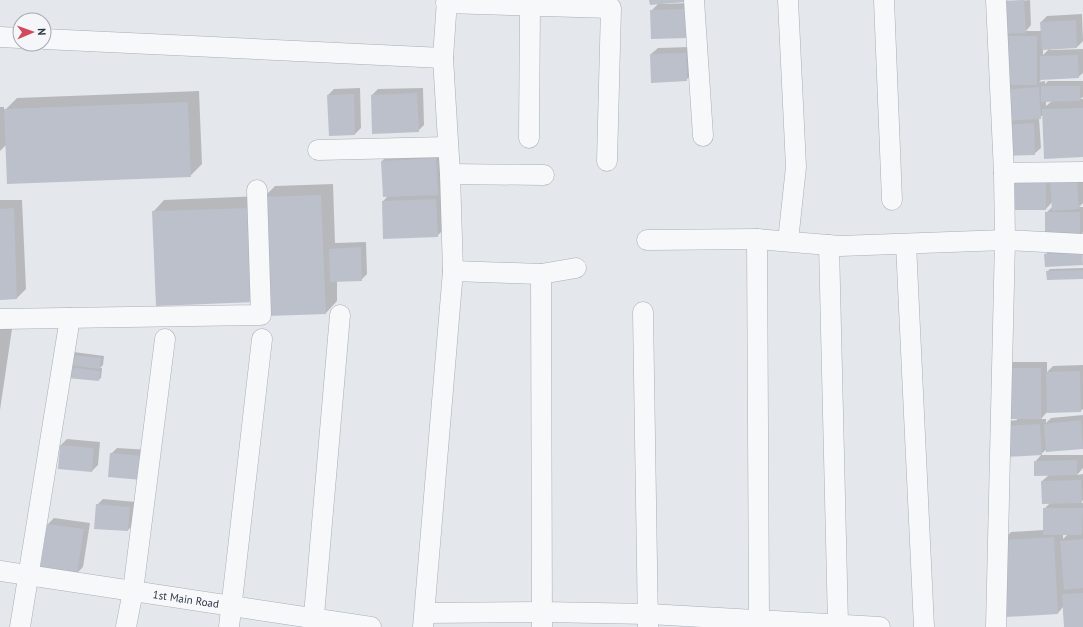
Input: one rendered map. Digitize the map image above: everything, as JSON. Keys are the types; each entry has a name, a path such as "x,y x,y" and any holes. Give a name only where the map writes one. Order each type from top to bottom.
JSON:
{"street":[{"path":"694,0 703,136"},
{"path":"788,0 796,167 788,241"},
{"path":"884,0 892,200"},
{"path":"996,0 1004,173 1005,240 996,627"},
{"path":"606,161 611,8 446,2 443,58 450,174 453,270 424,620 759,620 880,627"},
{"path":"529,138 530,6"},
{"path":"0,37 12,38"},
{"path":"52,39 443,58"},
{"path":"318,150 448,147"},
{"path":"1004,173 1083,172"},
{"path":"450,174 544,174"},
{"path":"0,319 261,315 257,190"},
{"path":"757,239 759,620"},
{"path":"647,240 757,239 840,246 1005,240 1083,244"},
{"path":"906,244 924,627"},
{"path":"829,245 838,624"},
{"path":"453,270 541,274 576,268"},
{"path":"541,274 542,620"},
{"path":"643,312 649,621"},
{"path":"314,623 340,315"},
{"path":"20,627 70,318"},
{"path":"126,627 133,591 165,339"},
{"path":"229,627 262,339"},
{"name":"1st Main Road","path":"0,571 232,606 314,623 372,627"}],"building":[{"path":"649,0 684,0 685,2 650,5"},
{"path":"1024,0 1026,33 1001,34 1000,1"},
{"path":"686,9 687,38 651,39 650,10"},
{"path":"1076,20 1077,48 1042,50 1040,22"},
{"path":"1002,36 1037,36 1037,85 1003,85"},
{"path":"686,53 687,81 651,83 650,54"},
{"path":"1078,55 1079,78 1040,80 1040,56"},
{"path":"1041,86 1080,86 1080,101 1041,102"},
{"path":"1039,87 1041,119 1003,121 1001,90"},
{"path":"417,93 419,132 372,134 371,95"},
{"path":"354,94 355,135 329,136 327,95"},
{"path":"188,102 191,177 7,184 4,109"},
{"path":"1083,108 1083,157 1044,159 1042,109"},
{"path":"1034,123 1035,155 1004,156 1003,125"},
{"path":"436,158 438,195 383,197 381,161"},
{"path":"1077,179 1079,209 1052,211 1050,181"},
{"path":"1046,181 1046,210 1007,210 1006,182"},
{"path":"321,195 326,314 267,316 262,197"},
{"path":"436,199 438,237 383,239 382,201"},
{"path":"14,208 17,299 0,300 0,209"},
{"path":"251,208 255,302 156,306 152,211"},
{"path":"1045,212 1080,212 1080,237 1045,237"},
{"path":"361,247 362,281 330,282 329,249"},
{"path":"1082,253 1083,265 1045,267 1044,254"},
{"path":"1083,270 1083,279 1047,280 1046,271"},
{"path":"70,355 101,358 100,369 69,365"},
{"path":"69,367 100,371 99,381 67,378"},
{"path":"1004,368 1041,368 1041,419 1004,419"},
{"path":"1080,371 1081,412 1047,413 1046,372"},
{"path":"1081,420 1083,449 1046,452 1044,424"},
{"path":"1040,424 1042,455 1005,457 1003,426"},
{"path":"60,445 94,448 92,472 58,469"},
{"path":"110,453 144,456 142,480 108,477"},
{"path":"1077,460 1077,475 1034,476 1034,461"},
{"path":"1081,480 1082,503 1042,504 1041,481"},
{"path":"96,504 130,507 128,531 94,529"},
{"path":"1043,508 1083,508 1082,535 1043,535"},
{"path":"47,524 84,529 77,574 40,569"},
{"path":"1054,537 1058,614 1005,617 1001,540"},
{"path":"1083,539 1083,588 1064,590 1060,541"},
{"path":"1083,593 1083,627 1064,627 1062,594"}]}
